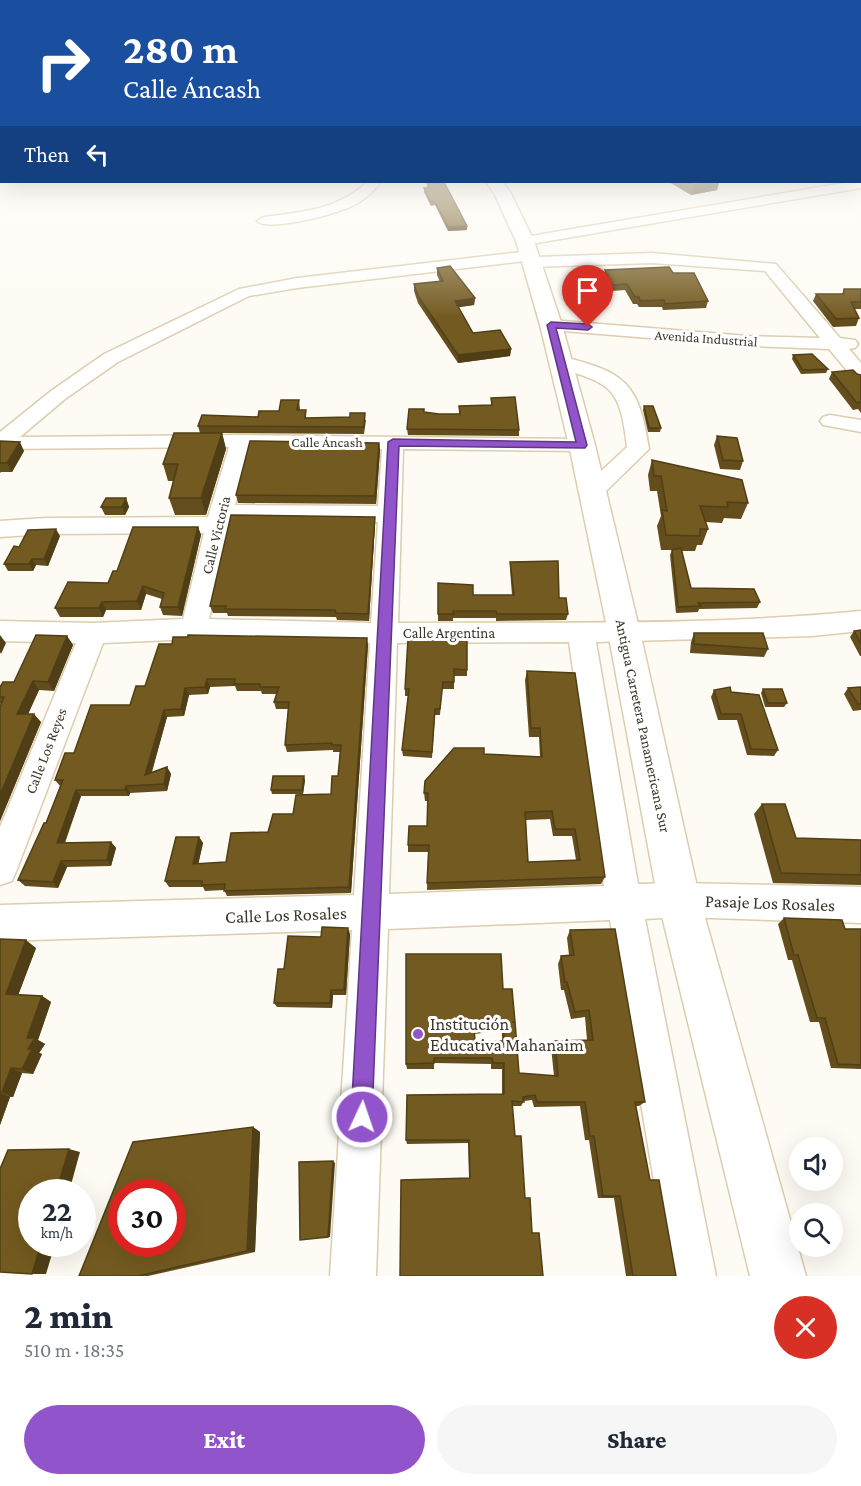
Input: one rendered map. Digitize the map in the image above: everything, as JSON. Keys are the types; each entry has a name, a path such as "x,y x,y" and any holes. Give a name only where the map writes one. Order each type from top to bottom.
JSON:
{"highway":[{"name":"Antigua Carretera Panamericana Sur","path":"505,199 529,253 551,325 582,445 624,632 679,900 778,1276"}],"street":[{"path":"264,220 302,216 355,199"},
{"path":"0,443 58,395 111,358 245,292 297,282 376,275 529,253 773,199"},
{"path":"752,202 768,209 782,211 850,201"},
{"path":"529,253 652,258 770,267 861,375"},
{"name":"Avenida Industrial","path":"551,325 748,341 861,344"},
{"path":"560,362 609,379 621,389 630,407 639,449 592,492"},
{"path":"830,421 861,426"},
{"name":"Calle Áncash","path":"0,443 241,441 582,445"},
{"name":"Calle Victoria","path":"194,629 219,519 241,441"},
{"path":"353,1276 393,442"},
{"path":"0,529 388,514"},
{"name":"Calle Argentina","path":"0,631 93,633 194,629 384,633 581,633 812,626 861,621"},
{"name":"Calle Los Reyes","path":"0,869 93,633"},
{"path":"581,633 624,902 693,1276"},
{"name":"Calle Los Rosales","path":"0,923 679,900"},
{"name":"Pasaje Los Rosales","path":"679,900 861,905"}],"building":[{"path":"429,199 453,199 467,226 448,227 435,202 431,202"},
{"path":"450,266 475,298 455,301 473,333 500,330 511,349 458,355 418,296 414,284 443,281 437,268"},
{"path":"669,267 673,273 694,273 708,301 665,304 664,300 640,301 627,284 612,285 605,270"},
{"path":"844,289 861,289 861,302 851,302 859,318 836,319 816,294 844,294"},
{"path":"812,354 828,369 803,370 793,355"},
{"path":"853,370 861,375 861,402 857,403 832,372"},
{"path":"515,397 519,430 407,429 409,409 424,409 424,412 439,414 460,414 459,406 492,405 491,398"},
{"path":"281,400 299,400 297,410 306,410 305,418 350,417 350,413 365,413 364,427 198,426 202,415 258,417 259,411 279,411"},
{"path":"644,406 653,406 661,428 649,428"},
{"path":"174,433 222,433 201,498 169,498 178,464 163,464"},
{"path":"717,436 737,438 743,461 723,460"},
{"path":"0,441 20,442 7,463 0,463"},
{"path":"250,441 379,443 375,496 236,495"},
{"path":"652,460 742,480 748,503 727,502 728,507 700,506 708,529 700,529 700,536 666,535 662,510 667,511 661,476 654,476"},
{"path":"106,498 126,498 122,507 101,507"},
{"path":"231,515 375,517 368,614 336,613 335,610 225,609 226,606 210,606"},
{"path":"133,527 198,527 178,607 160,607 164,593 143,586 137,601 102,602 99,608 55,608 68,582 108,583 113,571 117,571"},
{"path":"56,529 44,559 32,559 29,564 4,564 14,546 19,547 28,530"},
{"path":"681,548 691,588 754,589 760,602 698,603 701,606 678,607 672,550"},
{"path":"558,561 559,598 566,598 568,614 497,614 496,611 453,611 454,614 438,614 438,583 473,585 473,595 514,595 510,562"},
{"path":"861,630 861,644 854,631"},
{"path":"694,633 763,633 768,649 694,644"},
{"path":"36,635 67,636 48,682 33,681 17,714 34,714 0,795 0,707 4,697 0,697 0,687 3,682 14,682"},
{"path":"188,635 367,638 349,887 224,891 225,884 202,885 202,881 165,881 176,837 199,837 193,864 226,862 231,833 268,832 273,814 293,814 296,795 331,794 332,776 338,776 341,745 332,745 332,743 285,745 289,702 274,702 279,687 234,684 235,679 207,679 205,687 185,688 181,709 164,710 145,775 167,767 164,784 126,786 125,790 76,790 57,843 111,842 107,860 61,861 53,882 18,880 46,823 63,780 55,780 65,753 74,753 91,705 130,705 136,686 145,686 159,644 172,644 173,637 188,637"},
{"path":"408,639 467,640 467,670 454,669 454,682 443,682 440,709 435,709 432,752 402,750 409,689 405,689"},
{"path":"527,671 575,673 605,877 427,883 429,845 408,845 409,826 427,826 428,793 424,793 425,781 454,748 484,748 484,754 542,757 540,728 531,728","holes":["552,811 555,829 575,829 580,860 528,862 525,812"]},
{"path":"730,687 731,692 759,695 778,750 751,749 741,714 721,714 714,690"},
{"path":"861,687 861,704 858,704 848,688"},
{"path":"763,689 782,689 787,703 768,703"},
{"path":"273,776 304,776 302,790 271,790"},
{"path":"762,804 785,804 796,838 861,840 861,875 781,873"},
{"path":"784,918 842,920 845,929 861,929 861,1065 838,1064 825,1018 817,1018 798,955 794,955"},
{"path":"322,927 348,928 344,990 331,990 330,1003 274,1003 278,969 284,969 288,936 321,937"},
{"path":"615,929 645,1102 635,1102 650,1180 659,1180 676,1276 633,1276 620,1196 603,1196 594,1136 590,1136 585,1102 537,1102 535,1095 523,1097 524,1102 512,1101 515,1136 521,1136 525,1198 530,1198 532,1233 539,1233 543,1276 400,1276 401,1180 470,1178 469,1140 406,1140 407,1095 504,1094 504,1063 493,1063 492,1058 434,1058 434,1063 406,1064 406,954 501,954 503,989 512,989 519,1073 558,1076 555,1041 593,1040 589,1010 575,1012 567,982 565,982 561,956 574,955 570,930","holes":["504,1024 504,1041 475,1041 474,1028"]},
{"path":"0,939 26,940 6,994 42,996 27,1038 35,1038 28,1049 32,1049 22,1069 11,1068 2,1092 0,1092"},
{"path":"253,1127 247,1251 138,1276 79,1276 87,1257 96,1257 96,1234 108,1204 108,1257 186,1257 186,1179 118,1179 133,1142"},
{"path":"69,1149 60,1179 18,1179 18,1257 37,1257 32,1274 0,1272 0,1169 8,1150"},
{"path":"333,1161 328,1237 300,1240 299,1162"}],"place":[{"name":"Institución Educativa Mahanaim","path":"418,1034"}],"route":[{"path":"362,1117 393,442 582,445 551,325 588,327"}]}
